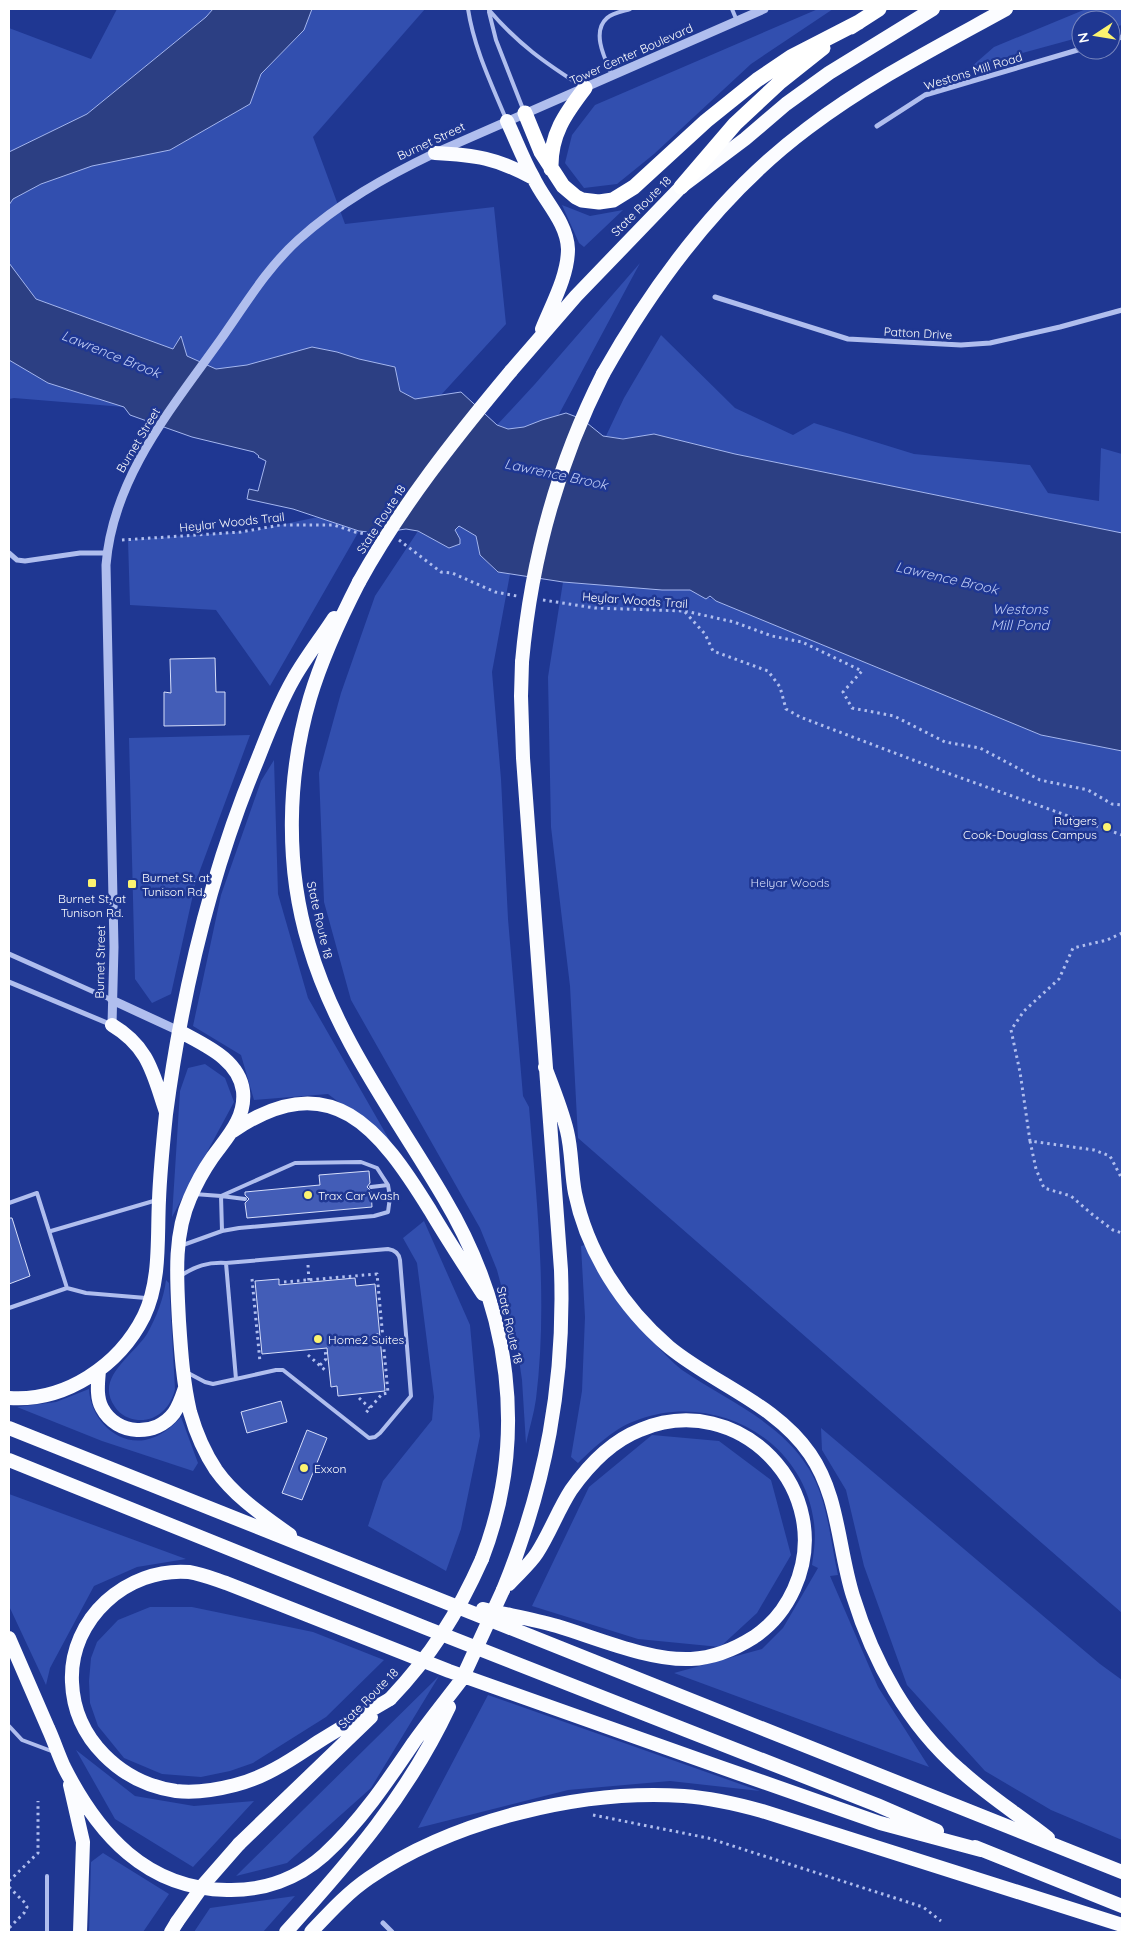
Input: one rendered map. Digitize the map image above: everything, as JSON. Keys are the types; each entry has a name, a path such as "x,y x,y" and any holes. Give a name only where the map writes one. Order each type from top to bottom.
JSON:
{"highway":[{"path":"680,187 746,113 800,66 879,9"},
{"name":"State Route 18","path":"174,1927 204,1884 239,1844 390,1699 418,1669 443,1635 466,1595 496,1520 508,1432 506,1370 494,1312 480,1271 456,1220 354,1049 328,998 308,942 299,900 293,855 292,813 300,740 310,697 319,673 358,582 392,526 429,473 538,339 610,260 680,187 745,140 786,104 829,73 933,9"},
{"path":"286,1932 356,1853 394,1802 423,1756 462,1679 503,1590 529,1519 542,1474 553,1421 562,1331 561,1270 523,758 521,704 522,662 528,610 544,529 571,444 603,374 635,319 678,257 720,209 761,167 807,128 861,91 1006,9"},
{"path":"525,113 541,152 551,170 569,192 582,200 599,202 620,197 634,187 706,121 757,80 790,57 859,22"},
{"path":"551,170 551,149 556,134 569,110 585,88"},
{"path":"507,121 533,178 562,226 568,250 563,277 538,339"},
{"path":"435,153 470,155 495,160 533,178"},
{"path":"9,1398 39,1397 60,1391 79,1383 99,1370 133,1334 151,1299 156,1271 159,1199 166,1115 179,1031 193,961 208,901 228,837 249,781 294,679 358,582"},
{"path":"112,1025 128,1035 143,1053 166,1115"},
{"path":"179,1031 220,1055 238,1076 242,1089 242,1105 232,1132 212,1158 192,1194 182,1221 178,1247 178,1277 185,1388 197,1433 218,1472 238,1496 302,1545"},
{"path":"545,1067 568,1132 575,1194 580,1213 596,1252 617,1289 643,1322 670,1348 778,1420 805,1448 818,1468 830,1496 850,1587 868,1639 877,1660 901,1700 928,1737 959,1770 1058,1846"},
{"path":"232,1132 266,1112 300,1103 338,1109 361,1122 380,1139 401,1165 494,1312"},
{"path":"99,1370 98,1395 102,1409 117,1424 135,1430 156,1427 168,1419 177,1408 185,1388"},
{"path":"438,1598 554,1626 657,1656 692,1659 714,1655 735,1647 763,1630 776,1617 791,1595 797,1582 804,1555 805,1531 800,1506 788,1479 770,1454 745,1436 718,1425 704,1422 677,1421 652,1425 628,1435 593,1464 572,1490 536,1555 503,1590"},
{"path":"9,1428 1122,1872"},
{"path":"9,1460 435,1631 877,1805 981,1850 1122,1906"},
{"path":"390,1699 320,1740 280,1768 252,1780 208,1791 176,1791 137,1779 114,1765 103,1755 81,1721 76,1708 72,1681 75,1656 83,1632 89,1621 105,1602 124,1588 145,1578 168,1573 190,1572 226,1582 449,1671 711,1764 880,1823 981,1850"},
{"path":"9,1638 62,1761 79,1819 83,1842 80,1932"},
{"path":"62,1761 105,1830 124,1851 147,1868 169,1879 207,1889 246,1889 271,1885 293,1876 314,1863 349,1829 380,1792 415,1741 462,1679"},
{"path":"311,1932 343,1899 370,1878 403,1858 451,1836 499,1819 541,1808 604,1798 644,1795 706,1799 762,1811 1122,1925"}],"street":[{"name":"Tower Center Boulevard","path":"507,121 764,9"},
{"name":"Westons Mill Road","path":"878,126 926,95 1071,52"},
{"name":"Burnet Street","path":"112,1025 114,947 107,660 107,553 114,519 128,482 157,430 270,268 299,239 354,196 400,169 507,121"},
{"name":"Patton Drive","path":"715,297 848,339 961,346 990,343 1122,310"},
{"path":"9,553 17,560 25,561 80,553 107,553"},
{"path":"9,954 179,1031"},
{"path":"9,982 112,1025"},
{"path":"383,1923 392,1932"}],"lane":[{"path":"468,9 471,29 507,121"},
{"path":"612,76 600,42 602,27 608,18 630,9"},
{"path":"732,9 737,21"},
{"path":"489,10 506,30 532,54 585,88"},
{"path":"489,10 496,40 525,113"},
{"path":"178,1247 222,1231 239,1228 374,1216 388,1212 390,1197 388,1185 377,1168 361,1162 295,1163 221,1196"},
{"path":"370,1187 388,1185"},
{"path":"9,1203 37,1193 51,1232 67,1288"},
{"path":"192,1194 245,1199"},
{"path":"221,1196 222,1231"},
{"path":"51,1232 159,1199"},
{"path":"178,1277 196,1266 213,1262 226,1263 388,1249 397,1253 400,1260 411,1396 380,1433 375,1437 369,1438 283,1370 213,1384 184,1371"},
{"path":"226,1263 236,1379"},
{"path":"9,1308 67,1288 86,1293 151,1299"},
{"path":"9,1726 22,1740 62,1761"},
{"path":"47,1876 47,1932"}],"path":[{"name":"Heylar Woods Trail","path":"110,535 123,540 241,532 280,525 334,525 372,535"},
{"path":"390,538 398,540 441,572 452,573 495,592 523,597"},
{"name":"Heylar Woods Trail","path":"541,600 595,608 685,611 734,622 772,636 802,642 862,671 843,692 852,708 894,716 945,742 980,748 1040,780 1088,790 1112,804 1122,805"},
{"path":"685,611 706,634 713,651 768,671 780,687 786,709 800,717 950,774 1122,835"},
{"path":"1122,933 1107,940 1073,948 1059,979 1024,1011 1011,1030 1020,1072 1030,1142 1036,1169 1044,1188 1071,1196 1113,1230 1122,1233"},
{"path":"1030,1142 1094,1150 1110,1156 1122,1179"},
{"path":"307,1256 309,1281"},
{"path":"284,1282 377,1274 388,1393 382,1394 364,1415"},
{"path":"252,1279 260,1362"},
{"path":"376,1335 382,1334"},
{"path":"320,1365 326,1359 325,1348"},
{"path":"308,1355 326,1371"},
{"path":"358,1398 370,1408"},
{"path":"9,1881 38,1853 38,1800"},
{"path":"587,1814 708,1838 923,1907 941,1921"},
{"path":"9,1887 27,1907 24,1913 9,1928"}],"green space":[{"path":"117,9 213,9 206,17 87,114 9,152 9,28 91,59"},
{"path":"312,9 425,9 313,137 345,224 494,207 506,324 441,395 415,399 400,391 398,379 359,359 337,352 216,370 187,356 181,337 173,349 36,299 9,263 9,205 13,199 41,184 92,166 170,150 250,104 261,74 304,30"},
{"path":"818,9 833,9 751,64 654,154 617,184 584,188 565,163 572,135 595,105"},
{"path":"1122,9 1122,25 1121,10 1084,10"},
{"path":"1071,15 1071,40 971,67 994,47"},
{"path":"562,205 590,216 623,210 584,247 579,243"},
{"path":"640,263 558,416 508,430 497,425 535,384"},
{"path":"661,335 735,408 793,435 814,423 914,454 1030,465 1048,493 1099,501 1101,448 1122,454 1122,533 735,454 654,434 623,439 606,436 624,398"},
{"path":"9,360 48,383 124,407 9,399"},
{"path":"318,517 359,531 270,686 216,610 130,605 128,540 252,531"},
{"path":"459,525 476,536 480,555 497,572 510,574 492,672 501,779 508,919 523,1096 529,1107 540,1253 541,1326 539,1363 535,1405 526,1444 522,1380 517,1346 497,1270 480,1228 351,1000 324,902 319,773 341,693 375,596 418,531 438,542 460,539 455,530"},
{"name":"Helyar Woods","path":"563,582 690,590 1041,735 1122,751 1122,1613 578,1138 570,986 551,827 548,677"},
{"path":"250,735 196,881 171,994 152,1003 135,979 129,738"},
{"path":"274,760 278,894 308,998 390,1141 328,1094 254,1100 241,1055 193,1026 221,895 261,781"},
{"path":"205,1064 225,1078 234,1102 172,1217 180,1091 188,1068"},
{"path":"424,1221 470,1325 480,1436 461,1529 446,1571 368,1526 383,1481 432,1420 434,1397 417,1263 403,1238"},
{"path":"585,1245 616,1299 634,1322 669,1358 682,1370 768,1425 784,1438 809,1469 820,1494 828,1520 838,1575 830,1576 878,1687 929,1767 674,1673 762,1649 783,1628 818,1568 812,1565 815,1539 814,1523 807,1494 793,1468 775,1446 752,1430 726,1418 698,1412 669,1412 640,1419 614,1432 578,1463 571,1457 582,1391 585,1317 581,1246"},
{"path":"166,1280 169,1283 175,1389 170,1402 163,1412 152,1418 138,1420 125,1416 117,1410 110,1396 109,1386 118,1368 147,1334 161,1301"},
{"path":"89,1389 90,1399 99,1419 106,1427 124,1438 145,1440 156,1437 165,1432 181,1417 198,1463 193,1471 102,1441 17,1407 56,1402"},
{"path":"821,1428 1100,1664 1122,1680 1122,1840 1051,1810 985,1771 907,1685 864,1566 846,1490 822,1450"},
{"path":"652,1435 719,1441 771,1480 791,1555 757,1613 720,1647 638,1639 532,1606 589,1487"},
{"path":"9,1494 186,1559 137,1567 94,1586 50,1668 46,1685 9,1606"},
{"path":"150,1607 192,1607 313,1632 384,1660 326,1717 253,1763 230,1771 201,1777 162,1774 124,1758 98,1726 90,1703 91,1658 97,1642 118,1620"},
{"path":"439,1676 371,1788 287,1863 236,1876"},
{"path":"488,1695 760,1791 670,1781 568,1790 418,1828"},
{"path":"76,1750 135,1796 194,1806 254,1801 193,1867 115,1819"},
{"path":"103,1853 169,1894 143,1932 89,1932 91,1862"},
{"path":"295,1896 263,1932 194,1932 210,1908"}],"water":[{"path":"213,9 312,9 304,30 261,74 250,104 170,150 92,166 41,184 13,199 9,205 9,152 87,114 206,17"},
{"path":"9,263 36,299 173,349 181,336 187,356 216,369 247,365 312,347 395,367 400,391 415,399 461,392 497,425 508,429 524,427 566,413 582,419 603,436 623,439 654,434 735,454 1122,533 1122,751 1041,735 716,601 710,596 706,599 690,590 662,590 563,582 498,572 480,555 476,536 459,526 455,530 460,539 460,544 449,548 418,531 406,529 378,533 359,531 293,509 247,499 249,489 258,491 266,461 258,457 254,452 192,437 130,415 124,407 48,383 9,360"}],"building":[{"path":"215,658 216,692 225,692 225,725 164,726 164,692 171,693 170,659"},
{"name":"Trax Car Wash","path":"369,1171 370,1183 367,1187 371,1191 372,1207 247,1218 245,1203 249,1199 245,1192 320,1185 319,1175"},
{"path":"9,1218 12,1218 30,1276 9,1284"},
{"name":"Home2 Suites","path":"355,1278 356,1286 375,1284 385,1391 338,1396 337,1386 331,1387 327,1348 262,1354 255,1281 279,1279 279,1285"},
{"path":"281,1401 287,1422 247,1433 241,1412"},
{"name":"Exxon","path":"307,1430 327,1438 302,1500 282,1493"}],"place":[{"name":"Rutgers Cook-Douglass Campus","path":"1107,827"},
{"name":"Burnet St, at Tunison Rd.","path":"92,883"},
{"name":"Burnet St. at Tunison Rd.","path":"132,884"},
{"name":"Trax Car Wash","path":"308,1195"},
{"name":"Home2 Suites","path":"318,1339"},
{"name":"Exxon","path":"304,1468"}],"water label":[{"name":"Lawrence Brook","path":"111,354"},
{"name":"Lawrence Brook","path":"556,474"},
{"name":"Lawrence Brook","path":"947,578"},
{"name":"Westons Mill Pond","path":"1020,618"}]}
